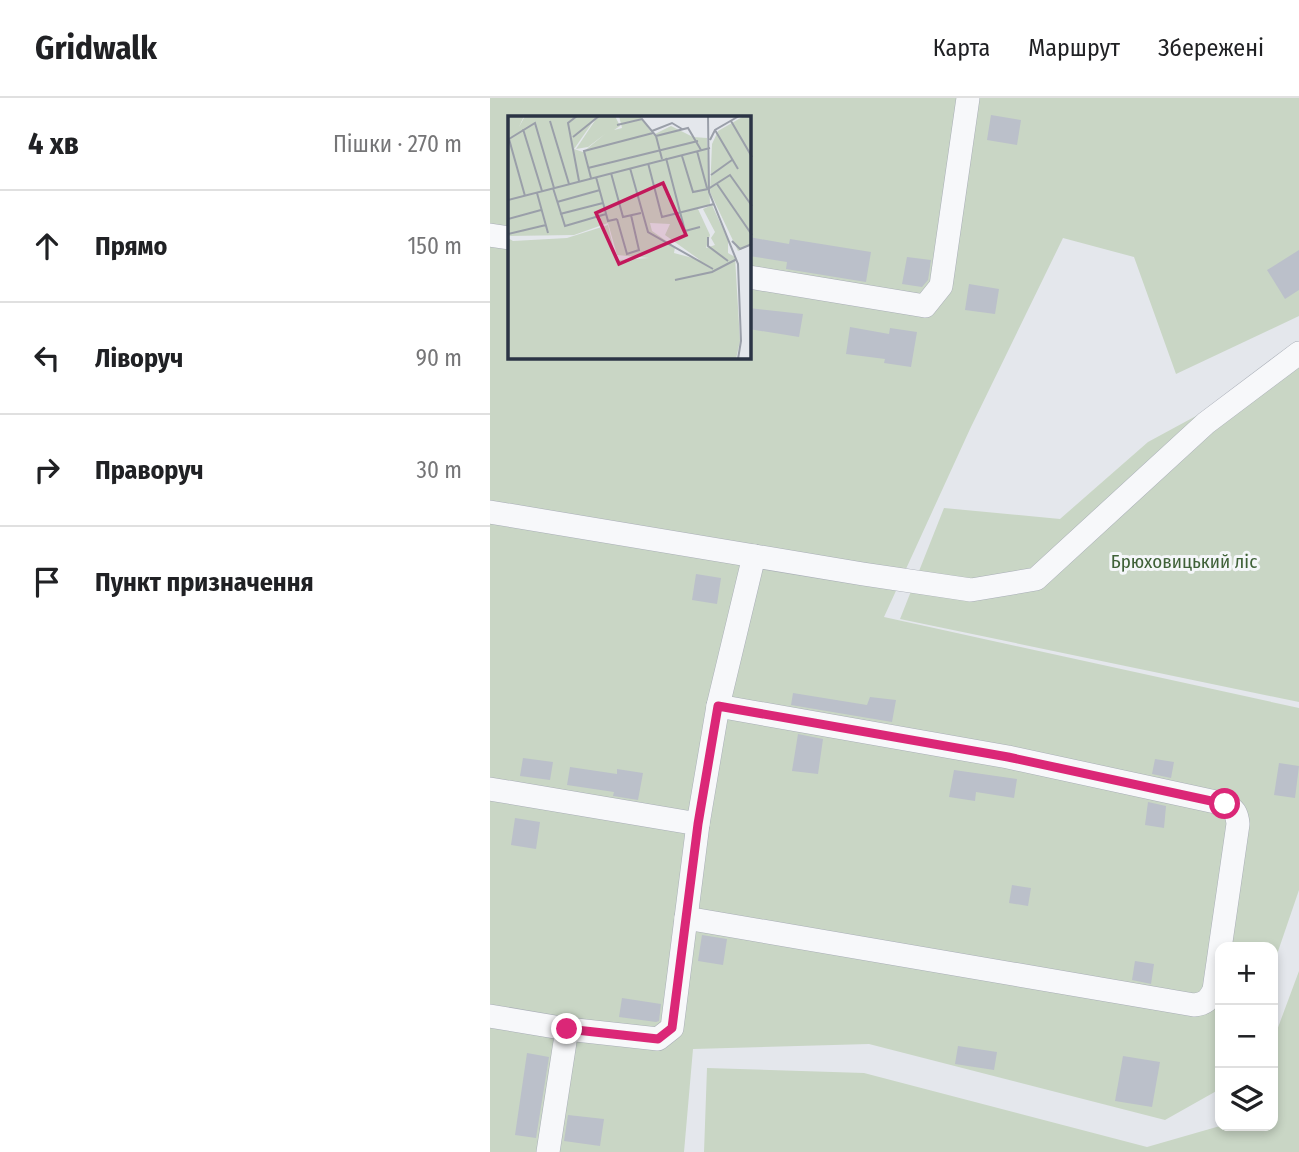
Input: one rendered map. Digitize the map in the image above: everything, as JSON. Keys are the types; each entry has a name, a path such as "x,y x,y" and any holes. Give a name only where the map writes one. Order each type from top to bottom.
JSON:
{"street":[{"path":"751,277 925,306 941,286 968,98"},
{"path":"490,234 508,238"},
{"path":"490,512 971,590 1036,579 1206,423 1299,353"},
{"path":"490,1016 567,1029 658,1039 672,1028 698,824 718,706 754,556"},
{"path":"686,918 1194,1005 1203,1004 1210,999 1216,978 1238,824 1237,815 1225,804 1008,757 718,706"},
{"path":"490,789 698,824"},
{"path":"548,1152 567,1029"}],"green space":[{"path":"490,98 1299,98 1299,316 1176,374 1134,257 1063,238 970,429 884,617 1299,708 1299,890 1278,951 1278,942 1215,942 1215,1092 1165,1120 869,1044 693,1049 684,1152 490,1152"},
{"name":"Брюховицький ліс","path":"1299,360 1299,702 900,619 944,508 1060,519 1148,442"},
{"path":"1299,971 1299,1152 704,1152 707,1068 864,1073 1147,1147 1215,1127 1215,1131 1278,1131 1278,1028"}],"building":[{"path":"991,115 1021,120 1017,145 987,140"},
{"path":"751,237 789,244 790,239 871,252 866,282 786,269 787,262 751,256"},
{"path":"1299,250 1299,290 1285,299 1267,270"},
{"path":"907,257 931,260 928,280 922,287 902,284"},
{"path":"969,284 999,289 995,314 965,310"},
{"path":"751,308 803,314 799,337 751,329"},
{"path":"850,327 889,334 890,328 917,332 911,367 884,363 885,359 846,354"},
{"path":"696,574 721,578 717,604 692,600"},
{"path":"793,693 867,705 870,697 896,700 892,722 791,705"},
{"path":"798,734 823,739 818,774 792,771"},
{"path":"523,758 553,762 550,780 520,776"},
{"path":"1155,759 1174,762 1171,778 1152,774"},
{"path":"1279,763 1299,766 1295,798 1274,795"},
{"path":"570,767 617,774 617,769 643,773 638,800 613,796 614,792 567,785"},
{"path":"954,770 1017,779 1014,798 976,792 975,801 949,797"},
{"path":"1148,802 1166,806 1164,828 1145,825"},
{"path":"515,818 540,822 536,849 511,845"},
{"path":"1012,885 1031,888 1028,906 1009,903"},
{"path":"702,935 727,939 723,965 698,961"},
{"path":"1135,961 1154,964 1151,984 1132,980"},
{"path":"622,998 661,1004 659,1021 619,1017"},
{"path":"958,1046 997,1052 994,1070 955,1064"},
{"path":"527,1053 549,1057 536,1138 515,1135"},
{"path":"1123,1056 1160,1062 1152,1107 1115,1101"},
{"path":"568,1115 604,1119 600,1146 564,1141"}],"route":[{"path":"567,1029 658,1039 672,1028 698,824 718,706 1008,757 1225,804"}]}
